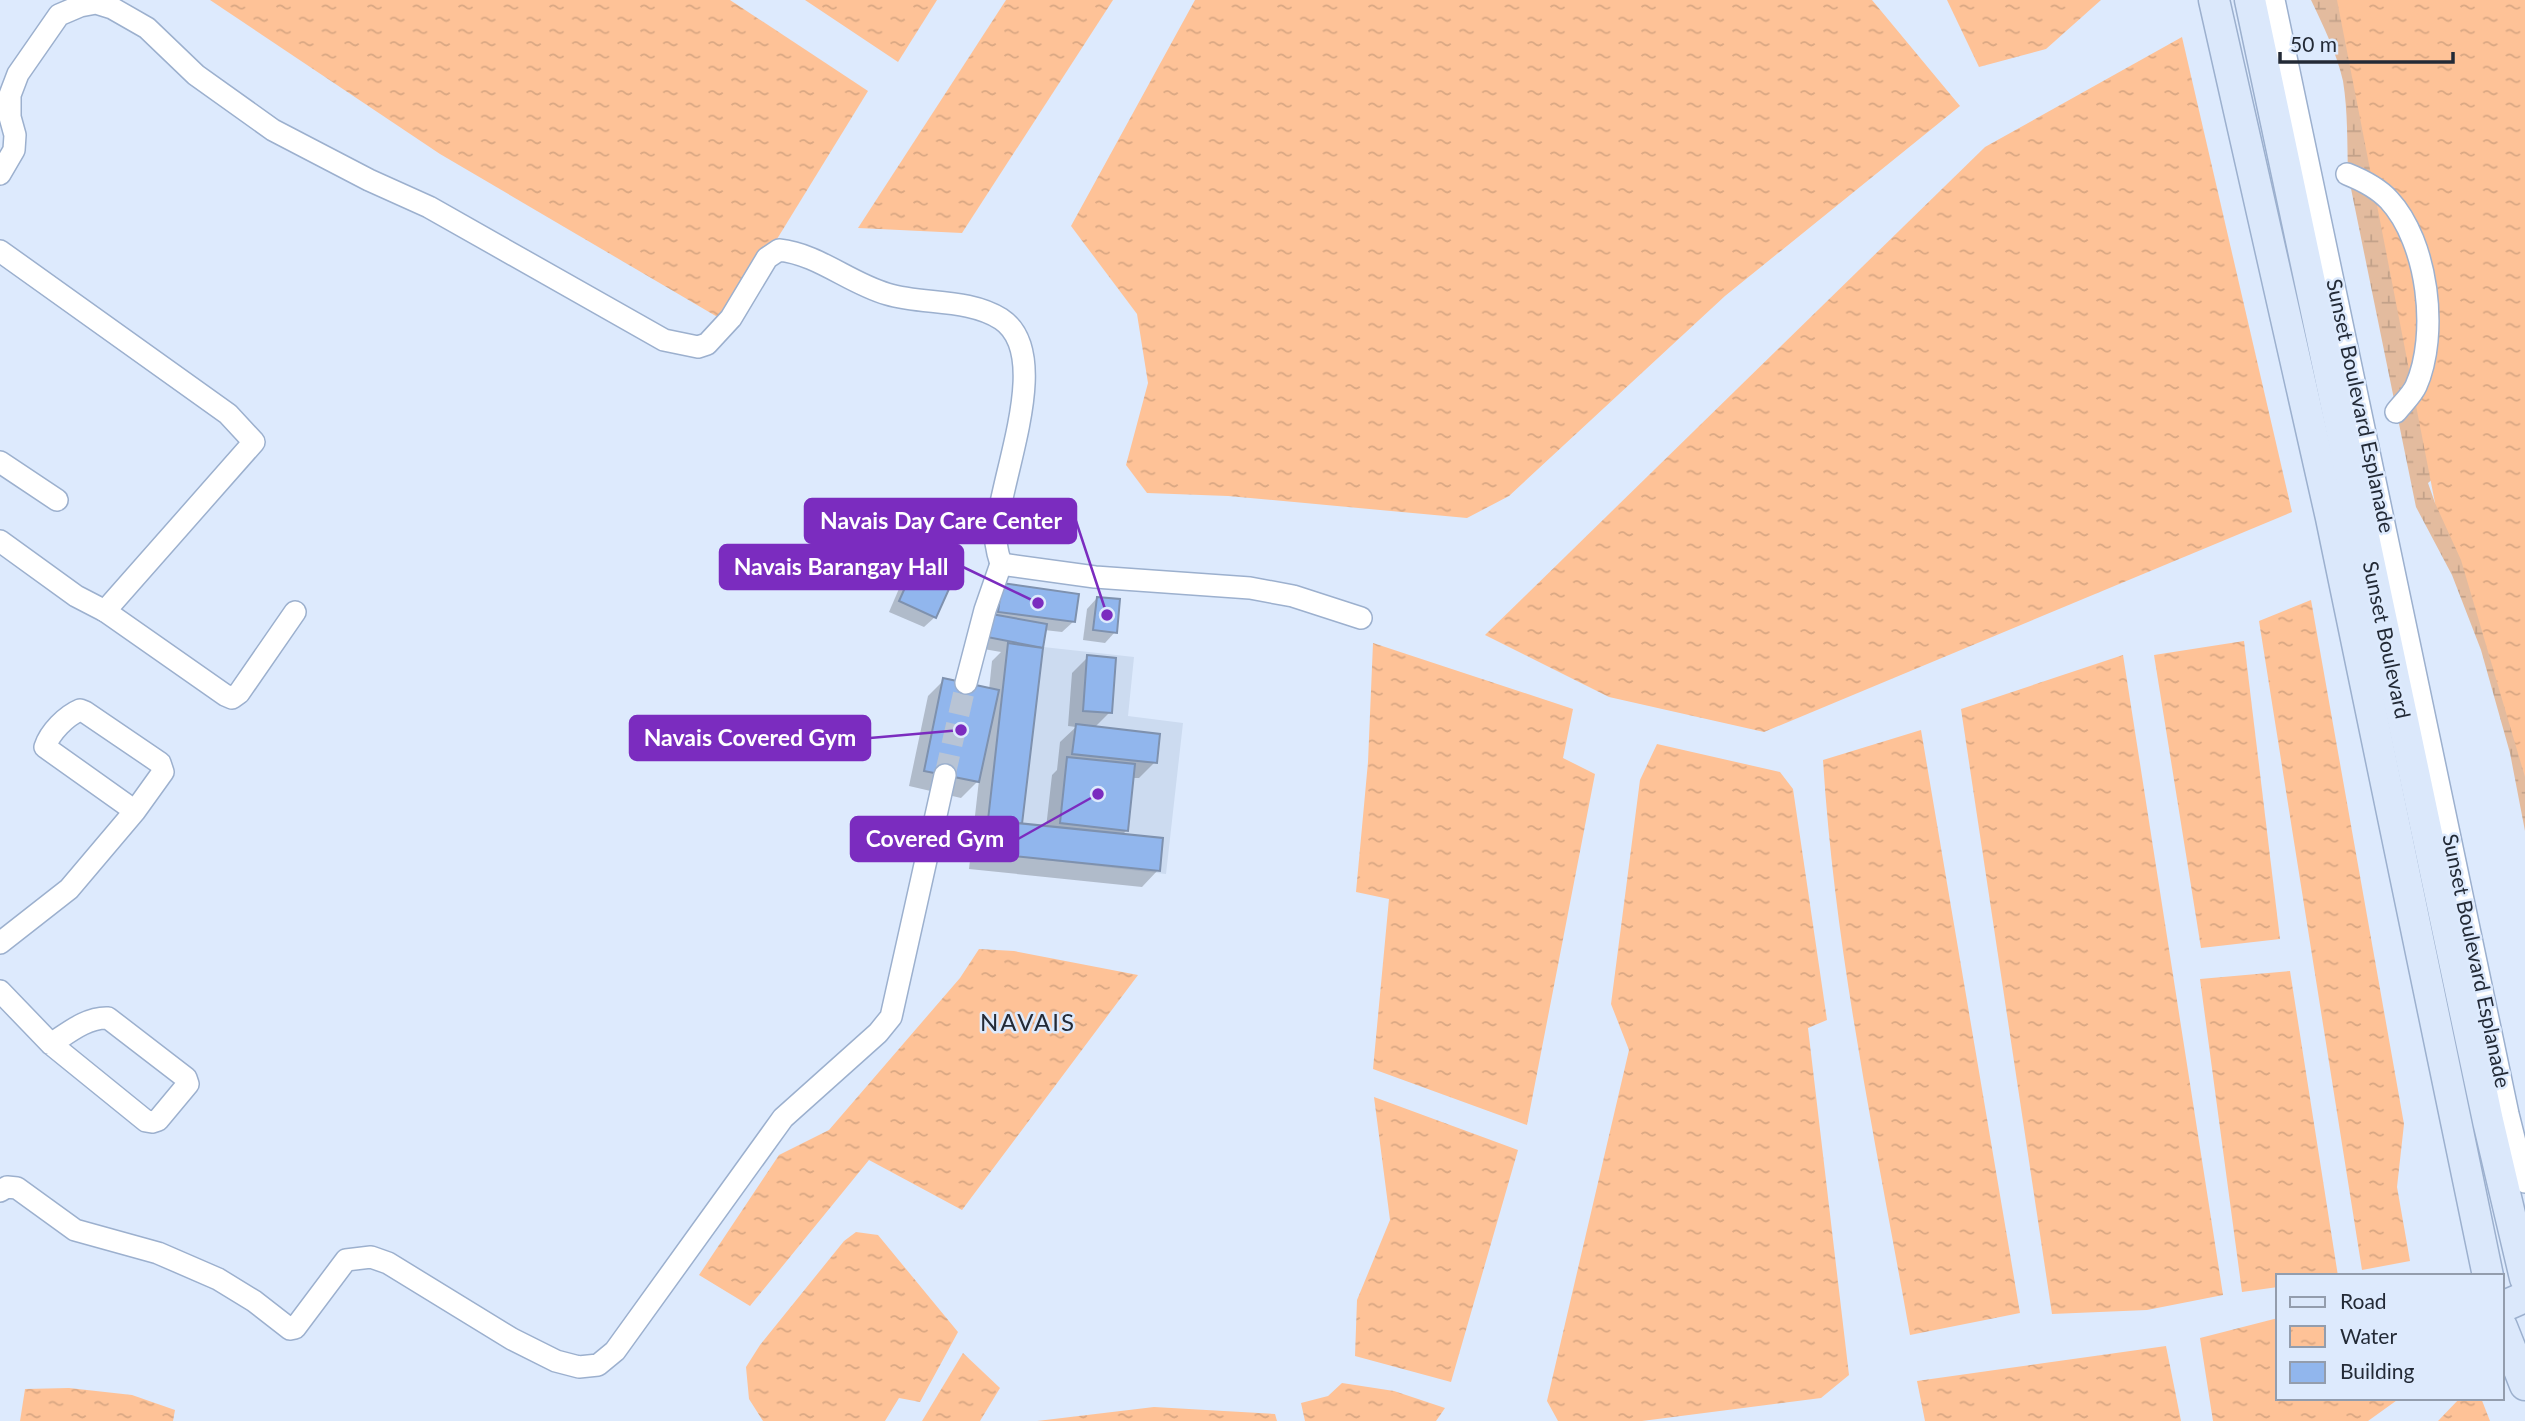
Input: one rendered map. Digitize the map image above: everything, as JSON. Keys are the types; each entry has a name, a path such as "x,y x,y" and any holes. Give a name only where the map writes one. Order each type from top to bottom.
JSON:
{"main road":[{"name":"Sunset Boulevard","path":"2214,0 2331,518 2488,1274"},
{"name":"Sunset Boulevard","path":"2250,0 2487,1121 2525,1278"},
{"path":"2504,1306 2525,1297"},
{"path":"2504,1332 2525,1385"}],"street":[{"name":"Sunset Boulevard Esplanade","path":"2274,0 2508,1114 2525,1182"},
{"path":"0,174 14,150 10,94 18,74 59,15 80,6 96,4 112,8 146,27 196,75 273,130 369,180 429,207 664,340 691,347 707,344 731,318 767,258 779,250 794,251 810,257 885,294 948,304 1000,319 1015,333 1022,349 1026,374 1021,415 998,527 996,544 1001,564 985,610 966,683"},
{"path":"2347,174 2365,182 2388,199 2404,220 2412,237 2426,292 2427,328 2416,388 2396,412"},
{"path":"0,251 228,414 254,442 105,611"},
{"path":"0,462 57,500"},
{"path":"0,541 76,596 105,611 232,698 239,693 295,612"},
{"path":"1001,564 1095,577 1250,588 1293,596 1361,618"},
{"path":"0,943 69,889 135,811 163,772 160,763 85,712 80,710 71,714 47,740 45,747 135,811"},
{"path":"0,1191 7,1187 17,1188 75,1230 158,1253 218,1279 254,1301 290,1329 295,1328 346,1260 371,1257 388,1263 512,1339 556,1361 579,1367 598,1365 615,1352 783,1118 877,1033 891,1017 945,775"},
{"path":"0,991 51,1044 146,1121 158,1120 188,1084 186,1078 108,1018 90,1020 51,1044"}],"shaded area":[{"path":"1008,643 1134,657 1128,716 1183,723 1166,874 984,853"}],"green space":[{"path":"2311,0 2351,0 2449,465 2428,483 2435,503 2447,508 2525,753 2525,831 2510,753 2481,650 2452,575 2416,507 2348,174 2347,116 2343,81 2325,29"}],"water":[{"path":"210,0 730,0 868,91 726,322 440,154"},
{"path":"805,0 937,0 898,62"},
{"path":"1006,0 1113,0 962,233 858,228"},
{"path":"1195,0 1872,0 1960,106 1725,296 1509,496 1467,518 1228,496 1147,493 1126,465 1148,383 1137,314 1071,226"},
{"path":"1947,0 2101,0 2046,49 1979,67"},
{"path":"2337,0 2525,0 2525,777 2461,560 2435,503"},
{"path":"2182,37 2292,512 1764,732 1609,697 1485,635 1985,147"},
{"path":"2311,600 2404,1124 2397,1187 2410,1261 2362,1270 2259,621"},
{"path":"2244,641 2280,939 2201,948 2154,655"},
{"path":"1373,643 1573,709 1563,758 1595,774 1527,1125 1373,1069 1389,899 1356,892 1368,762"},
{"path":"2123,655 2223,1295 2147,1310 2052,1314 1961,709"},
{"path":"1921,730 2020,1313 1910,1335 1847,976 1823,760"},
{"path":"1657,744 1780,772 1793,789 1827,1020 1808,1028 1849,1375 1821,1398 1642,1421 1558,1421 1547,1401 1629,1050 1611,1004 1640,780"},
{"path":"979,949 1014,951 1138,975 962,1210 869,1160 750,1306 699,1275 779,1155 829,1130 960,978"},
{"path":"2290,971 2338,1274 2276,1274 2276,1287 2242,1292 2200,979"},
{"path":"1374,1097 1518,1150 1451,1382 1355,1356 1357,1300 1390,1220"},
{"path":"856,1232 878,1235 958,1332 920,1402 899,1398 885,1421 763,1421 749,1399 746,1367 760,1345 844,1241"},
{"path":"2276,1319 2276,1400 2397,1400 2368,1421 2213,1421 2200,1338"},
{"path":"2166,1346 2181,1421 1925,1421 1917,1381"},
{"path":"963,1353 1000,1388 980,1421 922,1421"},
{"path":"1342,1383 1394,1391 1445,1408 1436,1421 1305,1421 1301,1403 1328,1396"},
{"path":"69,1388 132,1395 175,1410 173,1421 20,1421 25,1389"},
{"path":"2458,1400 2482,1400 2490,1421 2438,1421"},
{"path":"1154,1407 1275,1414 1277,1421 1037,1421"}],"building":[{"path":"938,517 961,535 939,563 916,546"},
{"path":"912,572 949,589 936,618 899,601"},
{"path":"1002,583 1079,594 1075,622 998,612"},
{"path":"1097,597 1120,599 1117,633 1093,630"},
{"path":"986,613 1047,624 1043,648 982,636"},
{"path":"1008,643 1043,648 1022,824 988,820"},
{"path":"1087,655 1116,658 1112,713 1083,711"},
{"path":"943,678 999,690 979,782 924,771"},
{"path":"1076,724 1160,734 1157,763 1072,754"},
{"path":"1067,757 1135,764 1128,831 1060,823"},
{"path":"988,820 1163,838 1160,871 984,853"}],"tunnel":[{"path":"945,775 966,683"}],"place":[{"name":"Navais Barangay Hall","path":"1038,603"},
{"name":"Navais Day Care Center","path":"1107,615"},
{"name":"Navais Covered Gym","path":"961,730"},
{"name":"Covered Gym","path":"1098,794"}],"district":[{"name":"NAVAIS","path":"1028,1023"}]}
